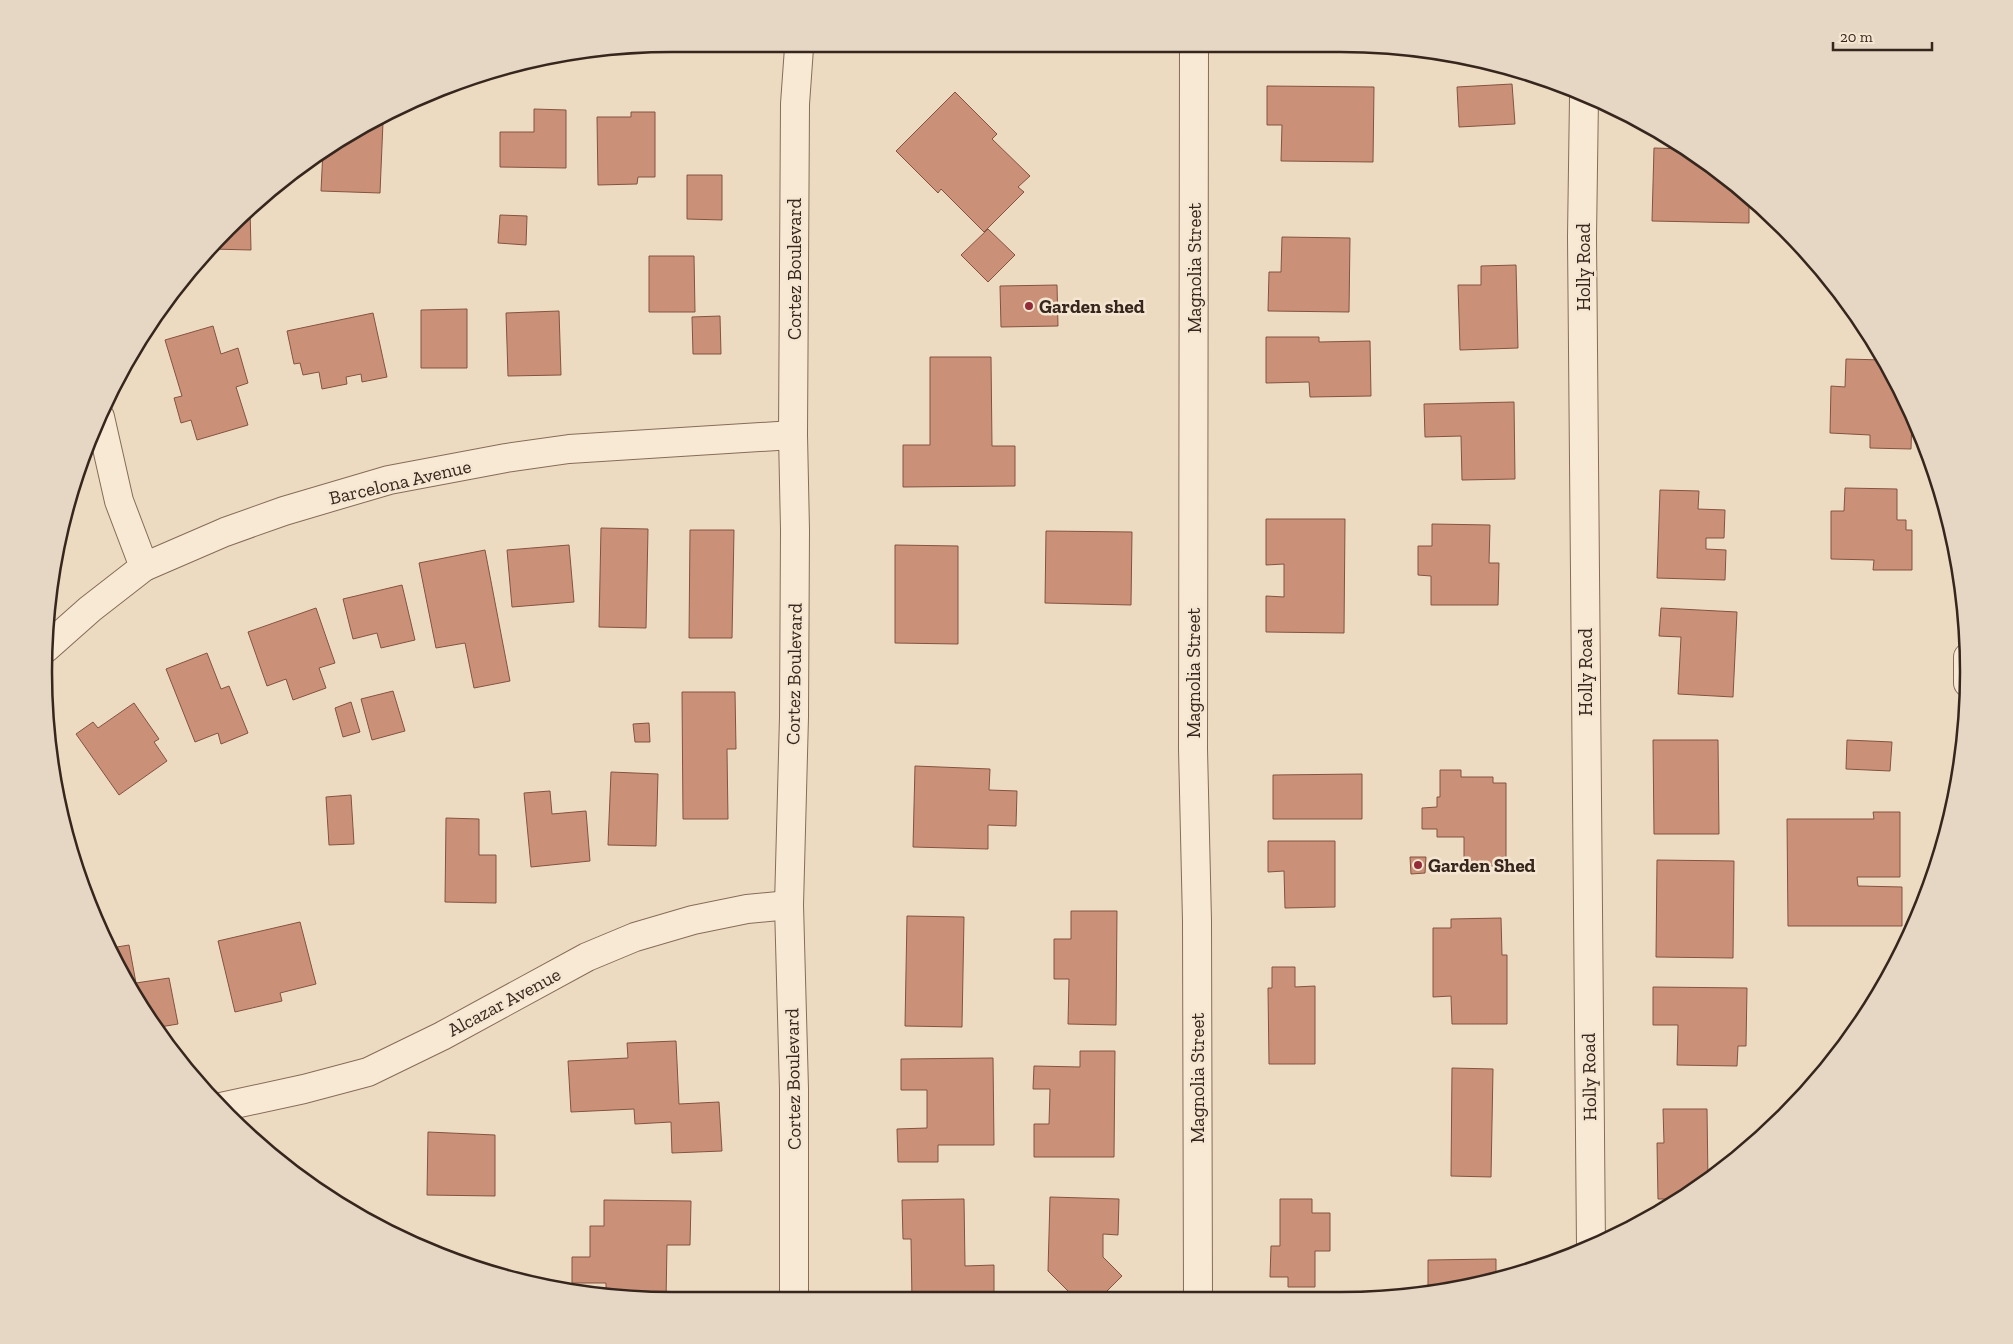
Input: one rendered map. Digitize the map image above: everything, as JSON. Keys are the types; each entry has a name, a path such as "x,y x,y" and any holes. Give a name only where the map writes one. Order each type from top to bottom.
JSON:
{"street":[{"name":"Cortez Boulevard","path":"794,1292 794,1090 789,906 794,717 795,104 799,52"},
{"name":"Magnolia Street","path":"1194,52 1193,749 1197,931 1198,1292"},
{"name":"Holly Road","path":"1584,103 1582,237 1591,1238"},
{"path":"103,429 119,501 144,567"},
{"name":"Barcelona Avenue","path":"53,641 90,609 144,567 225,532 276,514 389,480 506,458 569,449 793,435"},
{"name":"Alcazar Avenue","path":"229,1105 304,1089 368,1072 442,1036 587,957 635,937 694,920 747,909 789,906"}],"building":[{"path":"1512,84 1515,124 1459,127 1457,87"},
{"path":"1267,86 1374,87 1373,162 1281,161 1282,125 1267,125"},
{"path":"955,92 997,134 992,139 1030,176 1018,187 1024,192 984,232 941,189 938,193 896,151"},
{"path":"534,109 566,110 566,168 500,167 500,132 534,132"},
{"path":"631,112 655,112 655,177 638,177 637,184 598,185 597,117 631,117"},
{"path":"383,124 380,193 321,191 322,161 362,135"},
{"path":"1654,148 1672,149 1718,181 1749,206 1749,223 1652,221"},
{"path":"687,175 722,175 722,220 687,219"},
{"path":"500,215 527,216 526,245 498,243"},
{"path":"250,219 251,250 220,249"},
{"path":"988,229 1015,255 988,282 961,255"},
{"path":"1282,237 1350,238 1349,312 1268,311 1269,272 1281,272"},
{"path":"649,256 694,256 695,312 649,312"},
{"path":"1516,265 1518,348 1460,350 1458,285 1481,285 1481,266"},
{"name":"Garden shed","path":"1057,285 1058,326 1001,327 1000,286"},
{"path":"467,309 467,368 421,368 421,310"},
{"path":"559,311 561,375 508,376 506,313"},
{"path":"373,313 387,377 362,382 361,374 346,377 347,384 322,389 319,372 303,375 300,363 294,364 287,331"},
{"path":"720,316 721,354 693,354 692,317"},
{"path":"213,326 221,354 238,348 248,383 236,387 248,425 197,440 191,420 181,423 174,398 182,396 165,340"},
{"path":"1266,337 1319,337 1319,342 1370,341 1371,396 1310,397 1309,382 1266,383"},
{"path":"930,357 991,357 992,446 1015,446 1015,486 903,487 903,445 930,445"},
{"path":"1846,359 1877,360 1897,398 1911,432 1911,449 1870,448 1870,435 1830,433 1831,386 1845,387"},
{"path":"1514,402 1515,479 1462,480 1461,436 1425,437 1424,404"},
{"path":"1845,488 1897,489 1897,520 1906,520 1906,530 1912,530 1912,570 1873,570 1874,560 1831,559 1831,511 1844,511"},
{"path":"1660,490 1699,491 1698,509 1725,510 1724,538 1706,538 1706,549 1726,550 1725,580 1657,578"},
{"path":"1266,519 1345,519 1344,633 1266,632 1266,596 1284,597 1284,564 1266,565"},
{"path":"1432,524 1490,525 1489,563 1499,563 1498,605 1431,605 1431,576 1418,575 1418,546 1432,546"},
{"path":"601,528 648,529 646,628 599,627"},
{"path":"690,530 734,530 732,638 689,638"},
{"path":"1046,531 1132,532 1131,605 1045,603"},
{"path":"569,545 574,602 512,607 507,550"},
{"path":"895,545 958,546 958,644 895,643"},
{"path":"485,550 510,681 474,688 465,643 436,648 419,563"},
{"path":"402,585 415,640 381,648 377,633 353,639 343,599"},
{"path":"316,608 335,663 319,668 326,688 293,700 286,679 267,686 248,632"},
{"path":"1661,608 1737,612 1733,697 1678,694 1681,637 1659,636"},
{"path":"207,653 221,689 229,686 248,733 221,744 218,733 195,742 166,669"},
{"path":"393,691 405,731 372,740 361,699"},
{"path":"682,692 735,692 736,749 727,749 728,819 683,819"},
{"path":"351,702 360,732 343,737 335,708"},
{"path":"134,703 159,739 154,742 167,761 119,795 76,734 93,722 98,728"},
{"path":"649,723 650,742 635,742 633,724"},
{"path":"1653,740 1718,740 1719,834 1654,834"},
{"path":"1847,740 1892,742 1890,771 1846,769"},
{"path":"915,766 990,769 989,790 1017,791 1016,826 988,825 988,849 913,847"},
{"path":"1440,770 1461,770 1461,777 1493,777 1493,783 1506,783 1506,866 1464,866 1464,837 1437,837 1437,829 1422,829 1422,808 1437,807 1437,797 1440,797"},
{"path":"611,772 658,774 656,846 608,845"},
{"path":"1362,774 1362,819 1273,819 1273,775"},
{"path":"550,791 552,814 586,811 590,861 531,867 524,793"},
{"path":"351,795 354,844 329,845 326,797"},
{"path":"1873,812 1900,812 1900,877 1857,877 1858,886 1902,887 1902,926 1788,926 1787,819 1874,819"},
{"path":"446,818 479,819 479,855 496,855 496,903 445,902"},
{"path":"1268,841 1335,841 1335,907 1285,908 1284,871 1268,872"},
{"name":"Garden Shed","path":"1410,857 1426,857 1425,873 1411,874"},
{"path":"1657,860 1734,861 1733,958 1656,957"},
{"path":"1071,911 1117,911 1116,1025 1068,1024 1069,979 1054,979 1054,939 1071,939"},
{"path":"907,916 964,917 962,1027 905,1026"},
{"path":"1501,918 1502,955 1507,955 1507,1024 1452,1024 1451,996 1433,997 1433,928 1451,928 1451,919"},
{"path":"300,922 316,984 280,993 282,1001 235,1012 218,941"},
{"path":"129,945 136,983 169,978 178,1024 164,1026 135,982 117,947"},
{"path":"1272,967 1295,967 1295,987 1315,986 1315,1064 1269,1064 1268,988 1272,988"},
{"path":"1653,987 1747,988 1746,1046 1738,1046 1737,1066 1677,1065 1678,1025 1653,1025"},
{"path":"676,1041 679,1104 719,1102 722,1151 672,1153 671,1122 635,1124 634,1109 571,1112 568,1061 628,1058 627,1043"},
{"path":"1080,1051 1115,1051 1114,1157 1034,1157 1034,1124 1049,1124 1050,1089 1033,1089 1034,1066 1080,1067"},
{"path":"993,1058 994,1145 938,1145 938,1162 898,1162 897,1129 927,1128 927,1090 901,1090 901,1059"},
{"path":"1452,1068 1493,1069 1491,1177 1451,1176"},
{"path":"1663,1109 1707,1109 1708,1170 1666,1199 1658,1199 1657,1143 1664,1143"},
{"path":"428,1132 495,1135 495,1196 427,1195"},
{"path":"1050,1197 1119,1199 1118,1235 1103,1234 1103,1257 1122,1276 1106,1292 1069,1292 1048,1271"},
{"path":"964,1199 965,1266 994,1265 994,1292 912,1292 911,1239 903,1239 902,1200"},
{"path":"1280,1199 1312,1199 1312,1213 1330,1213 1330,1251 1315,1251 1315,1287 1288,1287 1288,1277 1270,1277 1271,1246 1280,1246"},
{"path":"604,1200 691,1201 690,1245 667,1245 666,1292 606,1288 606,1283 572,1283 572,1257 590,1257 590,1226 604,1226"},
{"path":"1496,1259 1496,1271 1462,1280 1428,1285 1428,1260"}],"place":[{"name":"Garden shed","path":"1029,306"},
{"name":"Garden Shed","path":"1418,865"}]}
